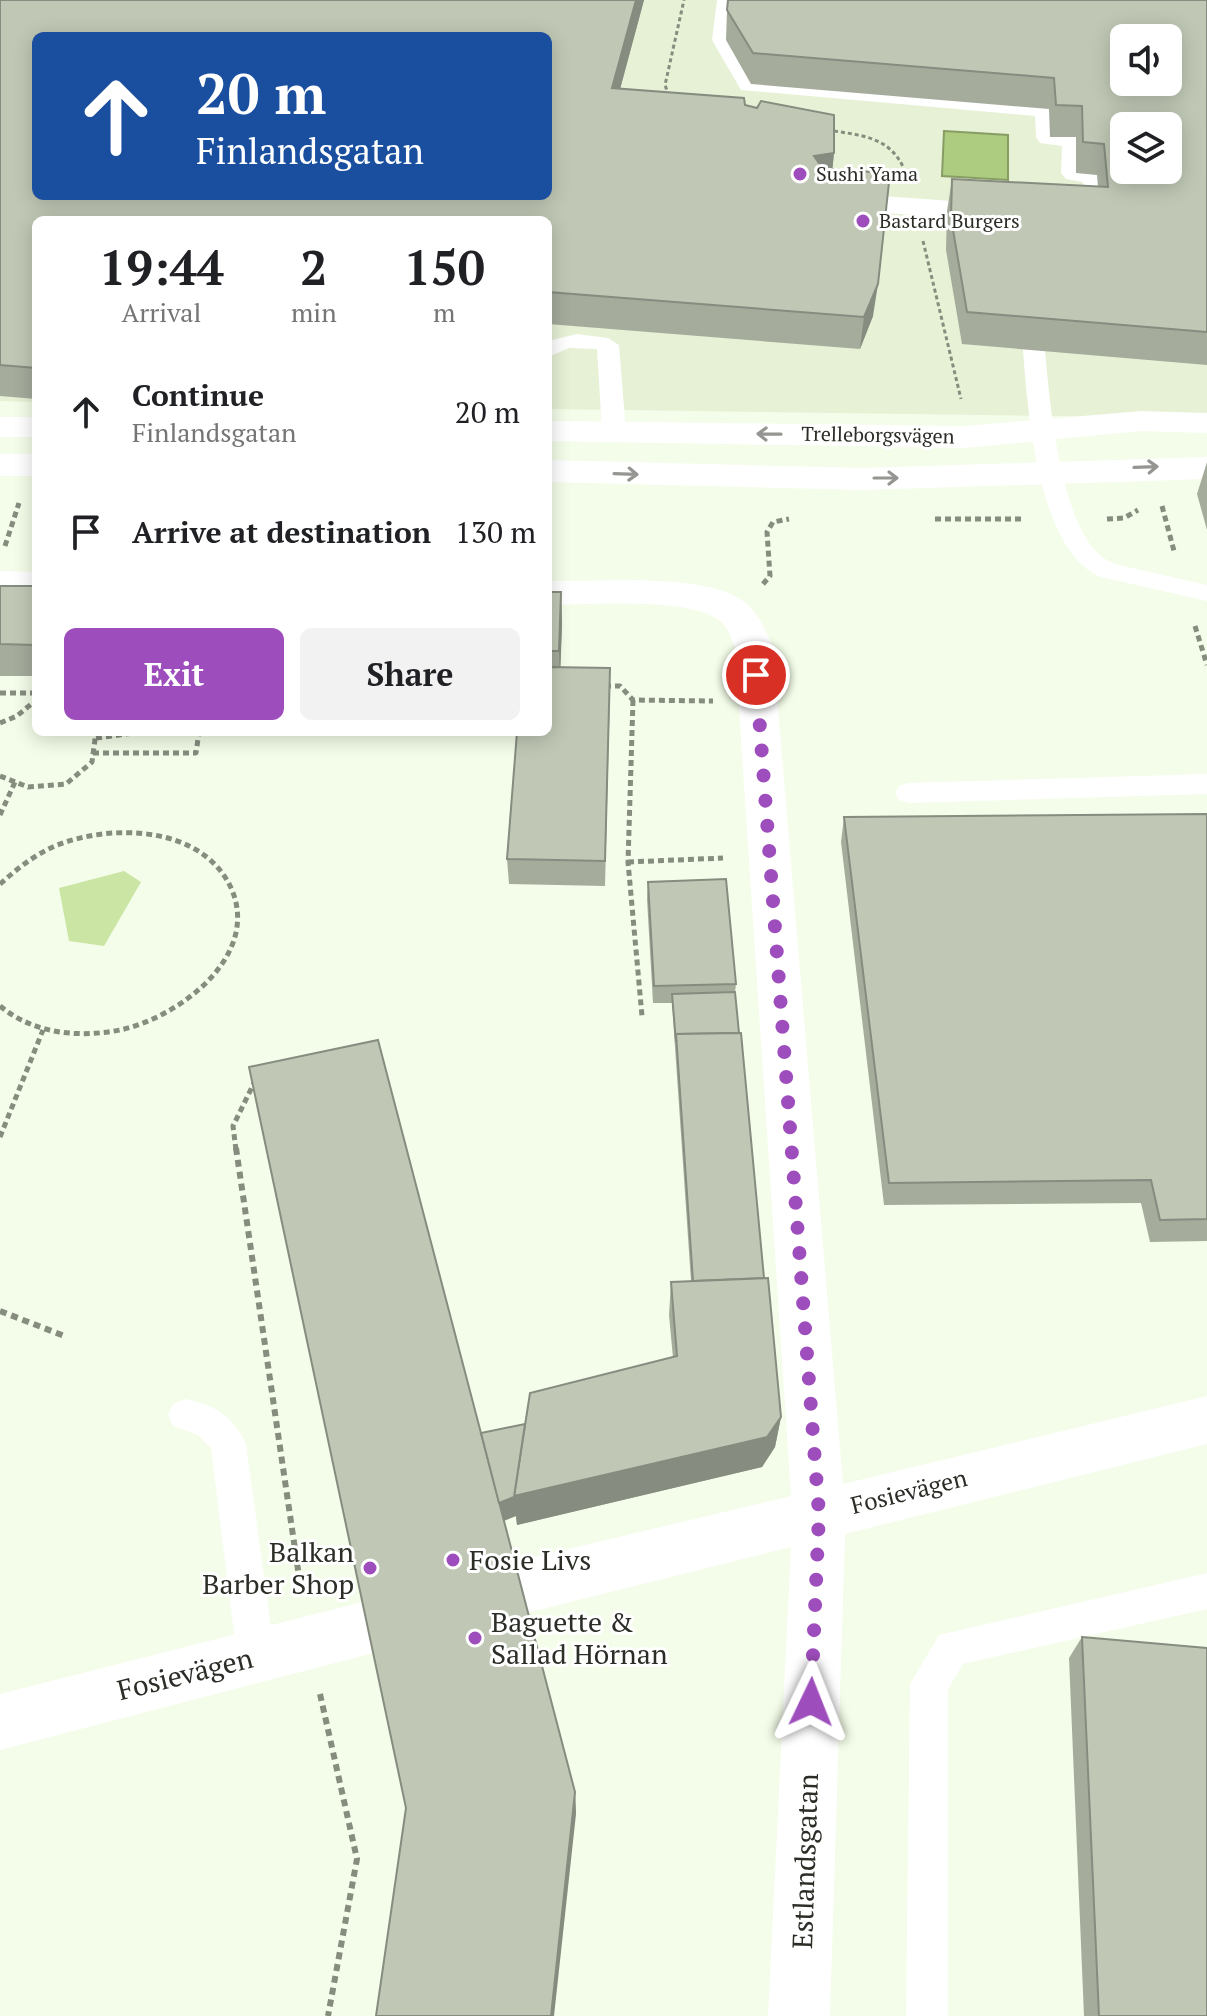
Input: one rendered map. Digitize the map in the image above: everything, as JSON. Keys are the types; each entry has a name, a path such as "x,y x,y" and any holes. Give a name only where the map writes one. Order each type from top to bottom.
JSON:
{"street":[{"path":"730,0 726,40 751,84 1049,109 1050,137 1076,137 1076,173 1097,175 1101,219 820,201 811,187 831,184 832,172"},
{"name":"Trelleborgsvägen","path":"552,431 965,437 1141,421 1207,423"},
{"path":"0,427 32,427"},
{"path":"0,465 32,465"},
{"name":"Trelleborgsvägen","path":"552,471 709,478 970,478 1151,467 1207,468"},
{"path":"0,583 32,584"},
{"path":"552,593 680,595 705,599 730,609"},
{"name":"Estlandsgatan","path":"730,609 746,626 754,648 819,1514 799,2016"},
{"name":"Fosievägen","path":"518,1588 1207,1420"},
{"name":"Fosievägen","path":"0,1722 370,1627"}],"lane":[{"path":"552,347 581,340 608,345 614,432"},
{"path":"1034,349 1036,391 1043,429 1067,520 1078,548 1100,568 1207,593"},
{"path":"909,793 1207,784"},
{"path":"185,1415 203,1418 219,1427 228,1444 256,1657"},
{"path":"927,2016 929,1684 952,1648 1207,1591"}],"path":[{"path":"5,546 19,502"},
{"path":"929,519 1124,518 1147,505"},
{"path":"730,609 760,589 770,576 767,532 773,522 803,519"},
{"path":"591,686 620,686 633,700 628,862 642,1016"},
{"path":"0,693 32,693"},
{"path":"633,700 758,701"},
{"path":"0,723 17,716 32,703"},
{"path":"0,776 28,787 66,784 92,762 96,736"},
{"path":"93,753 196,753 198,736"},
{"path":"0,815 15,782"},
{"path":"0,884 22,864 59,844 101,833 141,832 180,841 211,860 230,886 237,918 230,952 208,984 174,1010 132,1028 87,1035 43,1030 7,1013 0,1006"},
{"path":"628,862 770,857"},
{"path":"0,1137 43,1030"},
{"path":"266,1071 255,1079 233,1126 309,1642 357,1859 328,2016"},
{"path":"0,1311 67,1337"}],"shaded area":[{"path":"0,0 1207,0 1207,418 552,409 552,216 32,216 32,402 0,401"},
{"path":"944,131 1008,135 1008,180 942,176"},
{"path":"124,871 141,882 104,946 69,941 59,888"}],"building":[{"path":"0,0 636,0 612,88 744,98 745,105 757,108 761,101 834,115 834,153 814,156 823,169 890,173 878,284 864,317 552,292 552,216 32,216 32,368 0,365"},
{"path":"728,0 1207,0 1207,332 967,312 951,218 952,179 1108,187 1104,144 1083,142 1082,106 1056,105 1054,78 753,53 727,10"},
{"path":"0,586 32,586 32,645 0,644"},
{"path":"552,592 561,592 559,651 552,651"},
{"path":"552,667 610,668 605,861 507,859 517,736 552,736"},
{"path":"1207,814 1207,1219 1160,1220 1151,1180 889,1183 844,817"},
{"path":"726,879 736,984 654,986 648,882"},
{"path":"735,992 739,1033 676,1034 676,1042 672,994"},
{"path":"741,1033 764,1278 693,1281 676,1034"},
{"path":"378,1040 575,1792 551,2016 376,2016 406,1808 249,1067"},
{"path":"768,1278 781,1417 767,1437 514,1496 530,1393 677,1356 671,1282"},
{"path":"525,1424 514,1497 499,1503 481,1433"},
{"path":"1082,1637 1207,1648 1207,2016 1099,2016"}],"place":[{"name":"Sushi Yama","path":"800,174"},
{"name":"Bastard Burgers","path":"863,221"},
{"name":"Fosie Livs","path":"453,1560"},
{"name":"Balkan Barber Shop","path":"370,1568"},
{"name":"Baguette & Sallad Hörnan","path":"475,1638"}],"route":[{"path":"756,675 819,1514 811,1702"}]}
